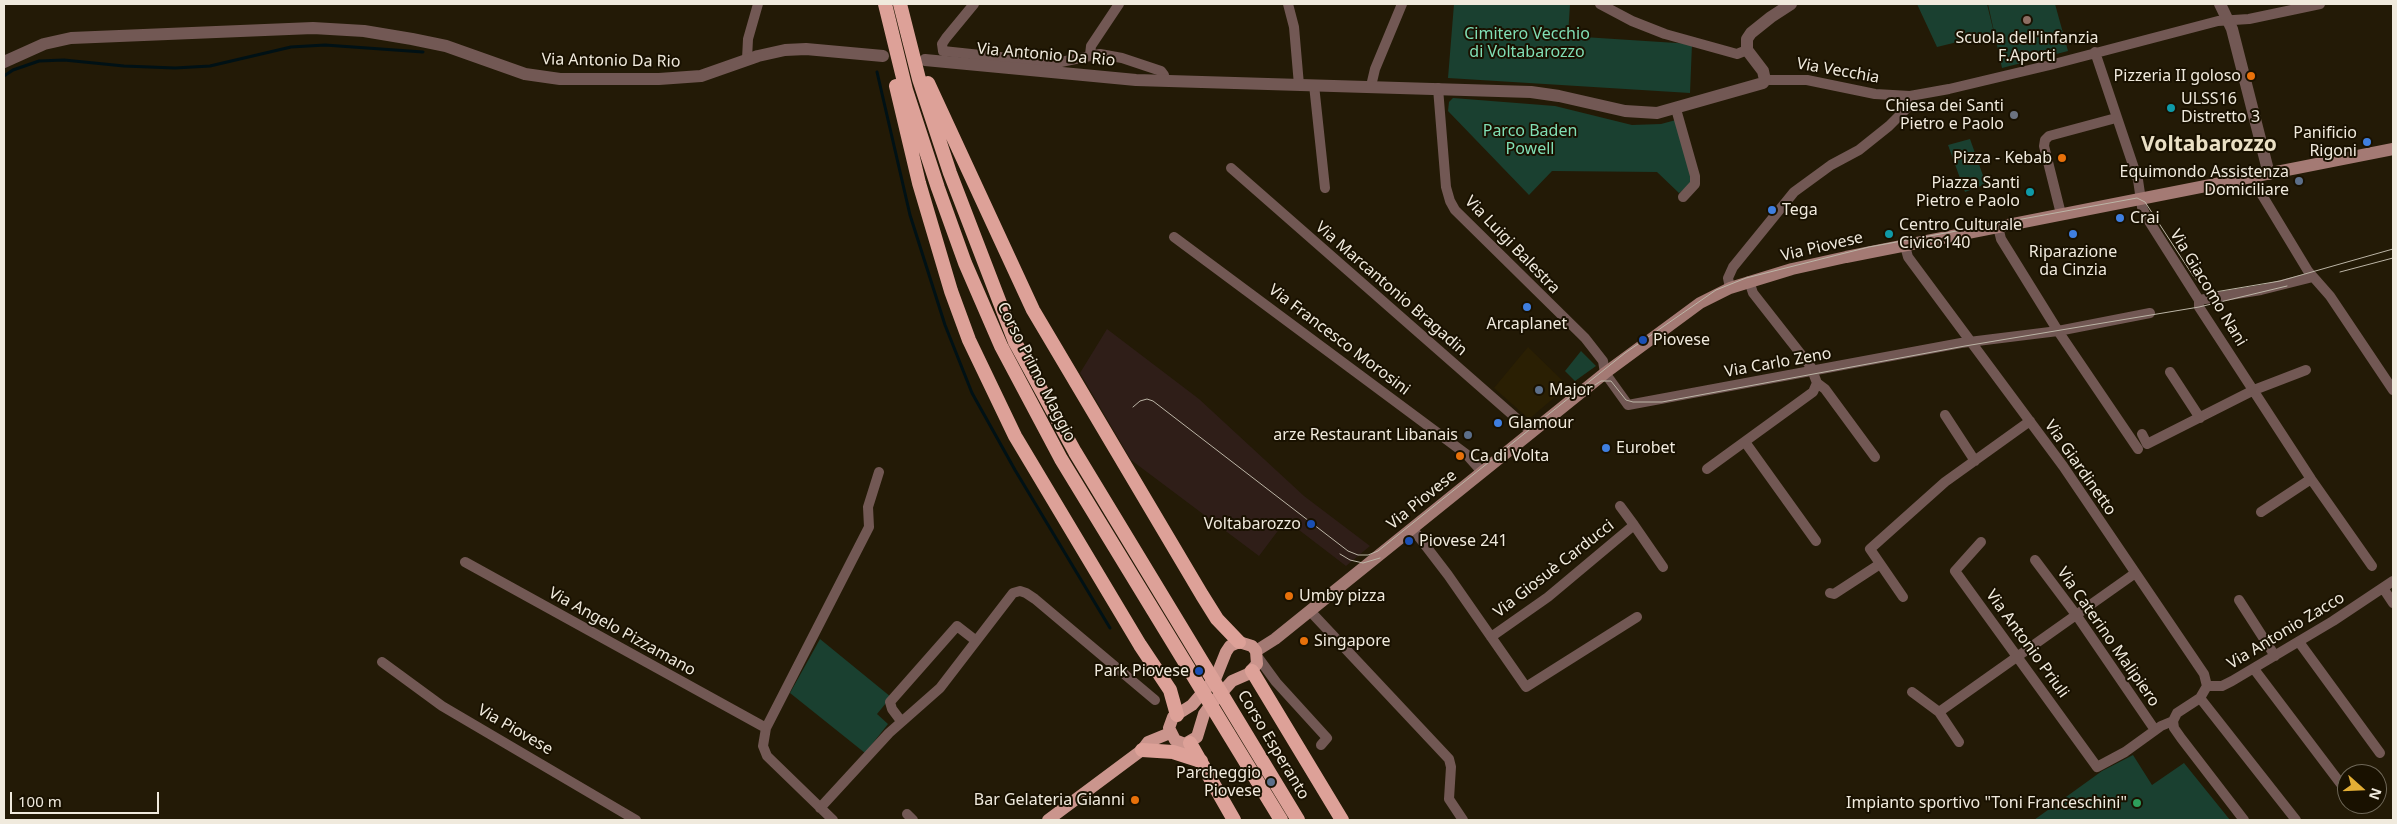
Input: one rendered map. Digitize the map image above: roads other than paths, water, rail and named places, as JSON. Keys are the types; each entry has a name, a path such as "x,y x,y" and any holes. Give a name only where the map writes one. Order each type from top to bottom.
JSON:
{"highway":[{"name":"Corso Primo Maggio","path":"884,4 906,90 938,188 965,263 1000,346 1060,459 1207,699"},
{"path":"884,4 888,50 919,183 951,291 969,340 1015,436 1140,645 1170,690 1176,715"},
{"name":"Corso Primo Maggio","path":"902,4 919,79 950,172 1015,342 1075,452 1218,688"},
{"path":"902,4 928,82 1033,310 1202,595 1217,619 1239,642"},
{"path":"1252,671 1342,820"},
{"name":"Corso Esperanto","path":"1218,688 1298,820"},
{"name":"Corso Esperanto","path":"1207,699 1281,820"},
{"path":"1190,743 1234,820"},
{"path":"1142,750 1173,752 1201,761"}],"main road":[{"name":"Via Piovese","path":"1257,653 1605,373 1700,303 1730,288 1813,264 2393,149"},
{"path":"1239,642 1252,646 1257,653 1257,664 1252,671 1236,678 1228,685 1204,714 1199,732 1190,743 1185,744 1175,740 1170,733 1170,723 1176,715 1192,705 1216,677 1226,652 1230,646 1239,642"},
{"path":"1048,820 1142,750 1148,742 1170,733"}],"street":[{"path":"747,59 748,38 758,4"},
{"name":"Via Antonio Da Rio","path":"974,4 942,44 943,51 1056,63 1100,54 1122,58 1161,71 1164,75 1164,81"},
{"path":"1090,55 1091,46 1119,4"},
{"path":"1288,4 1294,27 1299,85"},
{"path":"1371,86 1375,69 1402,4"},
{"path":"1600,4 1632,21 1665,34 1737,54 1748,50"},
{"path":"1765,80 1761,67 1748,50 1747,39 1752,33 1792,4"},
{"path":"2220,4 2229,20 2262,175 2258,190 2312,277 2330,296 2393,390"},
{"name":"Via Vecchia","path":"1472,88 1546,93 1641,114 1676,109 1709,98 1761,85 1765,80 1806,80 1875,94 1910,96 1949,90 2156,35 2229,20 2249,19 2320,4"},
{"name":"Via Antonio Da Rio","path":"4,62 44,44 70,38 313,28 364,31 446,46 525,74 560,79 686,78 715,72 747,59 785,50 806,49 883,56"},
{"name":"Via Giacomo Nani","path":"2095,52 2138,180 2142,207 2147,218 2199,300 2200,307 2311,480 2372,566"},
{"name":"Via Antonio Da Rio","path":"925,60 1077,76 1164,81 1472,88"},
{"path":"1314,85 1325,188"},
{"name":"Via Luigi Balestra","path":"1438,88 1446,187 1455,210 1585,338 1591,349 1603,361 1605,373"},
{"name":"Via Piovese","path":"1730,288 1728,278 1733,267 1794,192 1831,165 1859,150 1889,126 1909,106 1910,96"},
{"path":"1676,109 1695,176 1695,184 1683,196"},
{"path":"2061,214 2044,140 2049,136 2116,118"},
{"name":"Via Marcantonio Bragadin","path":"1230,168 1532,432"},
{"path":"1998,227 2001,238 2058,331 2138,449"},
{"name":"Via Francesco Morosini","path":"1174,237 1466,454 1482,472"},
{"name":"Via Giardinetto","path":"1905,246 1908,257 2063,466 2134,574 2204,674 2207,686"},
{"path":"2199,300 2261,290 2312,277"},
{"path":"1749,281 1753,293 1813,372 1817,383 1825,389 1876,457"},
{"path":"1972,343 2058,331 2150,313"},
{"name":"Via Carlo Zeno","path":"1605,373 1628,405 1972,343"},
{"path":"2142,434 2147,444 2254,390 2306,370"},
{"path":"2170,372 2200,418"},
{"path":"1707,469 1813,392 1817,383"},
{"path":"1945,415 1975,461"},
{"path":"1903,597 1870,548 1945,482 2030,421"},
{"path":"1745,442 1816,541"},
{"path":"833,820 767,756 763,746 766,728 869,527 868,507 879,472"},
{"path":"2262,512 2311,480"},
{"name":"Via Giosuè Carducci","path":"1620,506 1663,567"},
{"name":"Via Giosuè Carducci","path":"1491,637 1548,597 1634,525"},
{"name":"Via Giosuè Carducci","path":"1412,528 1448,575 1526,687 1637,617"},
{"name":"Via Antonio Priuli","path":"1981,542 1955,571 2096,767 2126,752 2155,730"},
{"name":"Via Caterino Malipiero","path":"2035,560 2077,616 2155,730"},
{"name":"Via Angelo Pizzamano","path":"465,562 766,728"},
{"path":"1830,593 1834,594 1880,564"},
{"path":"1939,712 2134,574"},
{"name":"Via Antonio Zacco","path":"2207,686 2222,686 2254,669 2393,581"},
{"path":"2383,588 2393,603"},
{"path":"820,808 901,721 927,701 940,688 975,640 1013,594 1026,593 1155,700"},
{"path":"2238,600 2276,656"},
{"path":"1310,611 1449,759 1451,767 1448,799 1463,820"},
{"path":"901,721 892,710 890,702 957,626 975,640"},
{"path":"2299,642 2380,753"},
{"path":"1257,653 1276,682 1328,738 1321,744"},
{"name":"Via Piovese","path":"382,662 442,706 636,820"},
{"path":"2254,669 2337,779"},
{"path":"2155,730 2173,721 2177,714 2200,698 2207,686"},
{"path":"1912,692 1939,712 1959,742"},
{"path":"2200,698 2296,820"},
{"path":"2173,721 2174,728 2181,738 2244,820"}],"waterway":[{"path":"4,76 13,70 39,61 64,60 124,66 175,68 210,66 291,47 325,45 423,52"},
{"path":"877,72 910,215 945,325 972,393 1015,470 1110,628"}],"tram line":[{"path":"1133,407 1140,401 1147,399 1153,401 1348,551 1358,555 1368,555 1378,551 1625,353 1716,290 1746,278 1869,247 2137,198 2145,202 2194,277 2203,287 2215,292 2280,281 2393,249"},
{"path":"2340,272 2393,258"},
{"path":"1592,387 1601,381 1611,381 1626,400 1633,402 1662,402 1965,346 2199,307 2287,286"},
{"path":"1340,554 1350,560 1363,563 1380,558"}],"place":[{"name":"Scuola dell'infanzia F.Aporti","path":"2027,20"},
{"name":"Pizzeria II goloso","path":"2251,76"},
{"name":"ULSS16 Distretto 3","path":"2171,108"},
{"name":"Chiesa dei Santi Pietro e Paolo","path":"2014,115"},
{"name":"Panificio Rigoni","path":"2367,142"},
{"name":"Pizza - Kebab","path":"2062,158"},
{"name":"Equimondo Assistenza Domiciliare","path":"2299,181"},
{"name":"Piazza Santi Pietro e Paolo","path":"2030,192"},
{"name":"Tega","path":"1772,210"},
{"name":"Crai","path":"2120,218"},
{"name":"Centro Culturale Civico140","path":"1889,234"},
{"name":"Riparazione da Cinzia","path":"2073,234"},
{"name":"Arcaplanet","path":"1527,307"},
{"name":"Piovese","path":"1643,340"},
{"name":"Major","path":"1539,390"},
{"name":"Glamour","path":"1498,423"},
{"name":"arze Restaurant Libanais","path":"1468,435"},
{"name":"Eurobet","path":"1606,448"},
{"name":"Ca di Volta","path":"1460,456"},
{"name":"Voltabarozzo","path":"1311,524"},
{"name":"Piovese 241","path":"1409,541"},
{"name":"Umby pizza","path":"1289,596"},
{"name":"Singapore","path":"1304,641"},
{"name":"Park Piovese","path":"1199,671"},
{"name":"Parcheggio Piovese","path":"1271,782"},
{"name":"Bar Gelateria Gianni","path":"1135,800"},
{"name":"Impianto sportivo \"Toni Franceschini\"","path":"2137,803"}],"district":[{"name":"Voltabarozzo","path":"2209,145"}],"park label":[{"name":"Cimitero Vecchio di Voltabarozzo","path":"1527,43"},
{"name":"Parco Baden Powell","path":"1530,140"}]}
